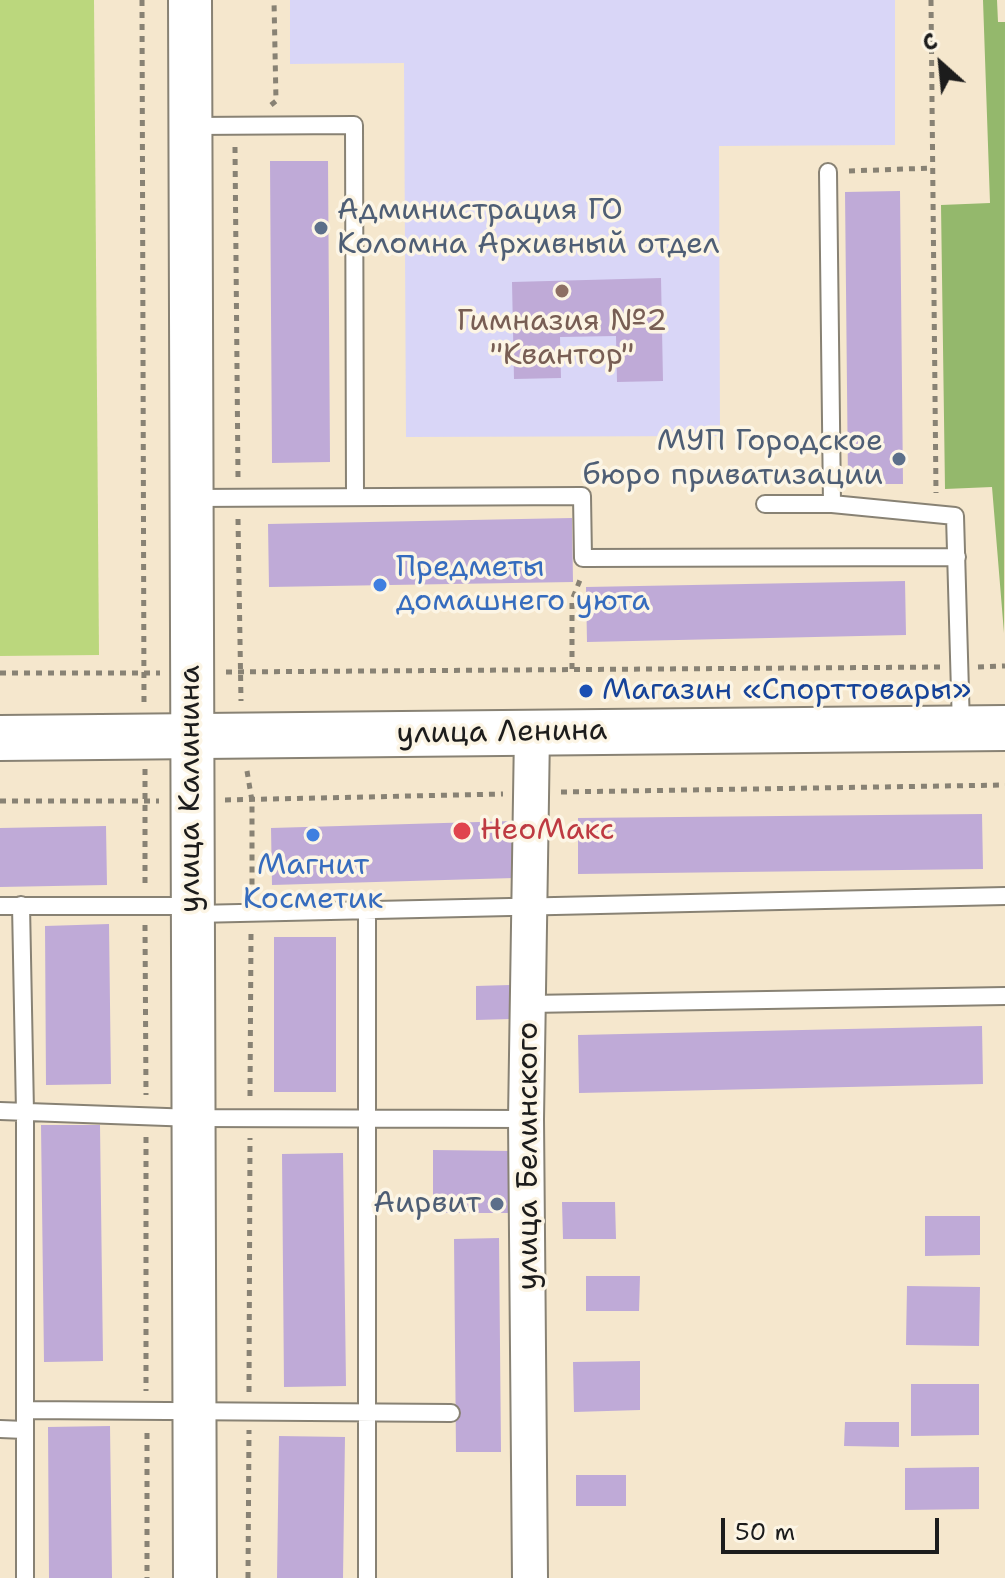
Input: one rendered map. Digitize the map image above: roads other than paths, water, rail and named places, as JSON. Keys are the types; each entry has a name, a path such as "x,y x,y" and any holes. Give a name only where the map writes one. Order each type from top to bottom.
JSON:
{"main road":[{"name":"улица Ленина","path":"0,738 1005,728"}],"street":[{"name":"улица Калинина","path":"190,0 195,1578"},
{"name":"улица Белинского","path":"530,1578 526,1119 532,733"}],"lane":[{"path":"190,126 354,125 355,497"},
{"path":"828,172 832,504"},
{"path":"191,498 582,496 583,558 957,557"},
{"path":"765,504 832,504 955,516 961,729"},
{"path":"0,906 145,906 251,913 1005,896"},
{"path":"21,905 25,1112 25,1578"},
{"path":"367,910 367,1578"},
{"path":"529,1004 1005,996"},
{"path":"0,1111 194,1118 526,1119"},
{"path":"25,1410 451,1413"},
{"path":"0,1429 25,1430"}],"place":[{"name":"Администрация ГО Коломна Архивный отдел","path":"321,228"},
{"name":"Гимназия №2 \"Квантор\"","path":"562,291"},
{"name":"МУП Городское бюро приватизации","path":"899,459"},
{"name":"Предметы домашнего уюта","path":"380,585"},
{"name":"Магазин «Спорттовары»","path":"586,691"},
{"name":"НеоМакс","path":"462,831"},
{"name":"Магнит Косметик","path":"313,835"},
{"name":"Аирвит","path":"497,1204"}]}
